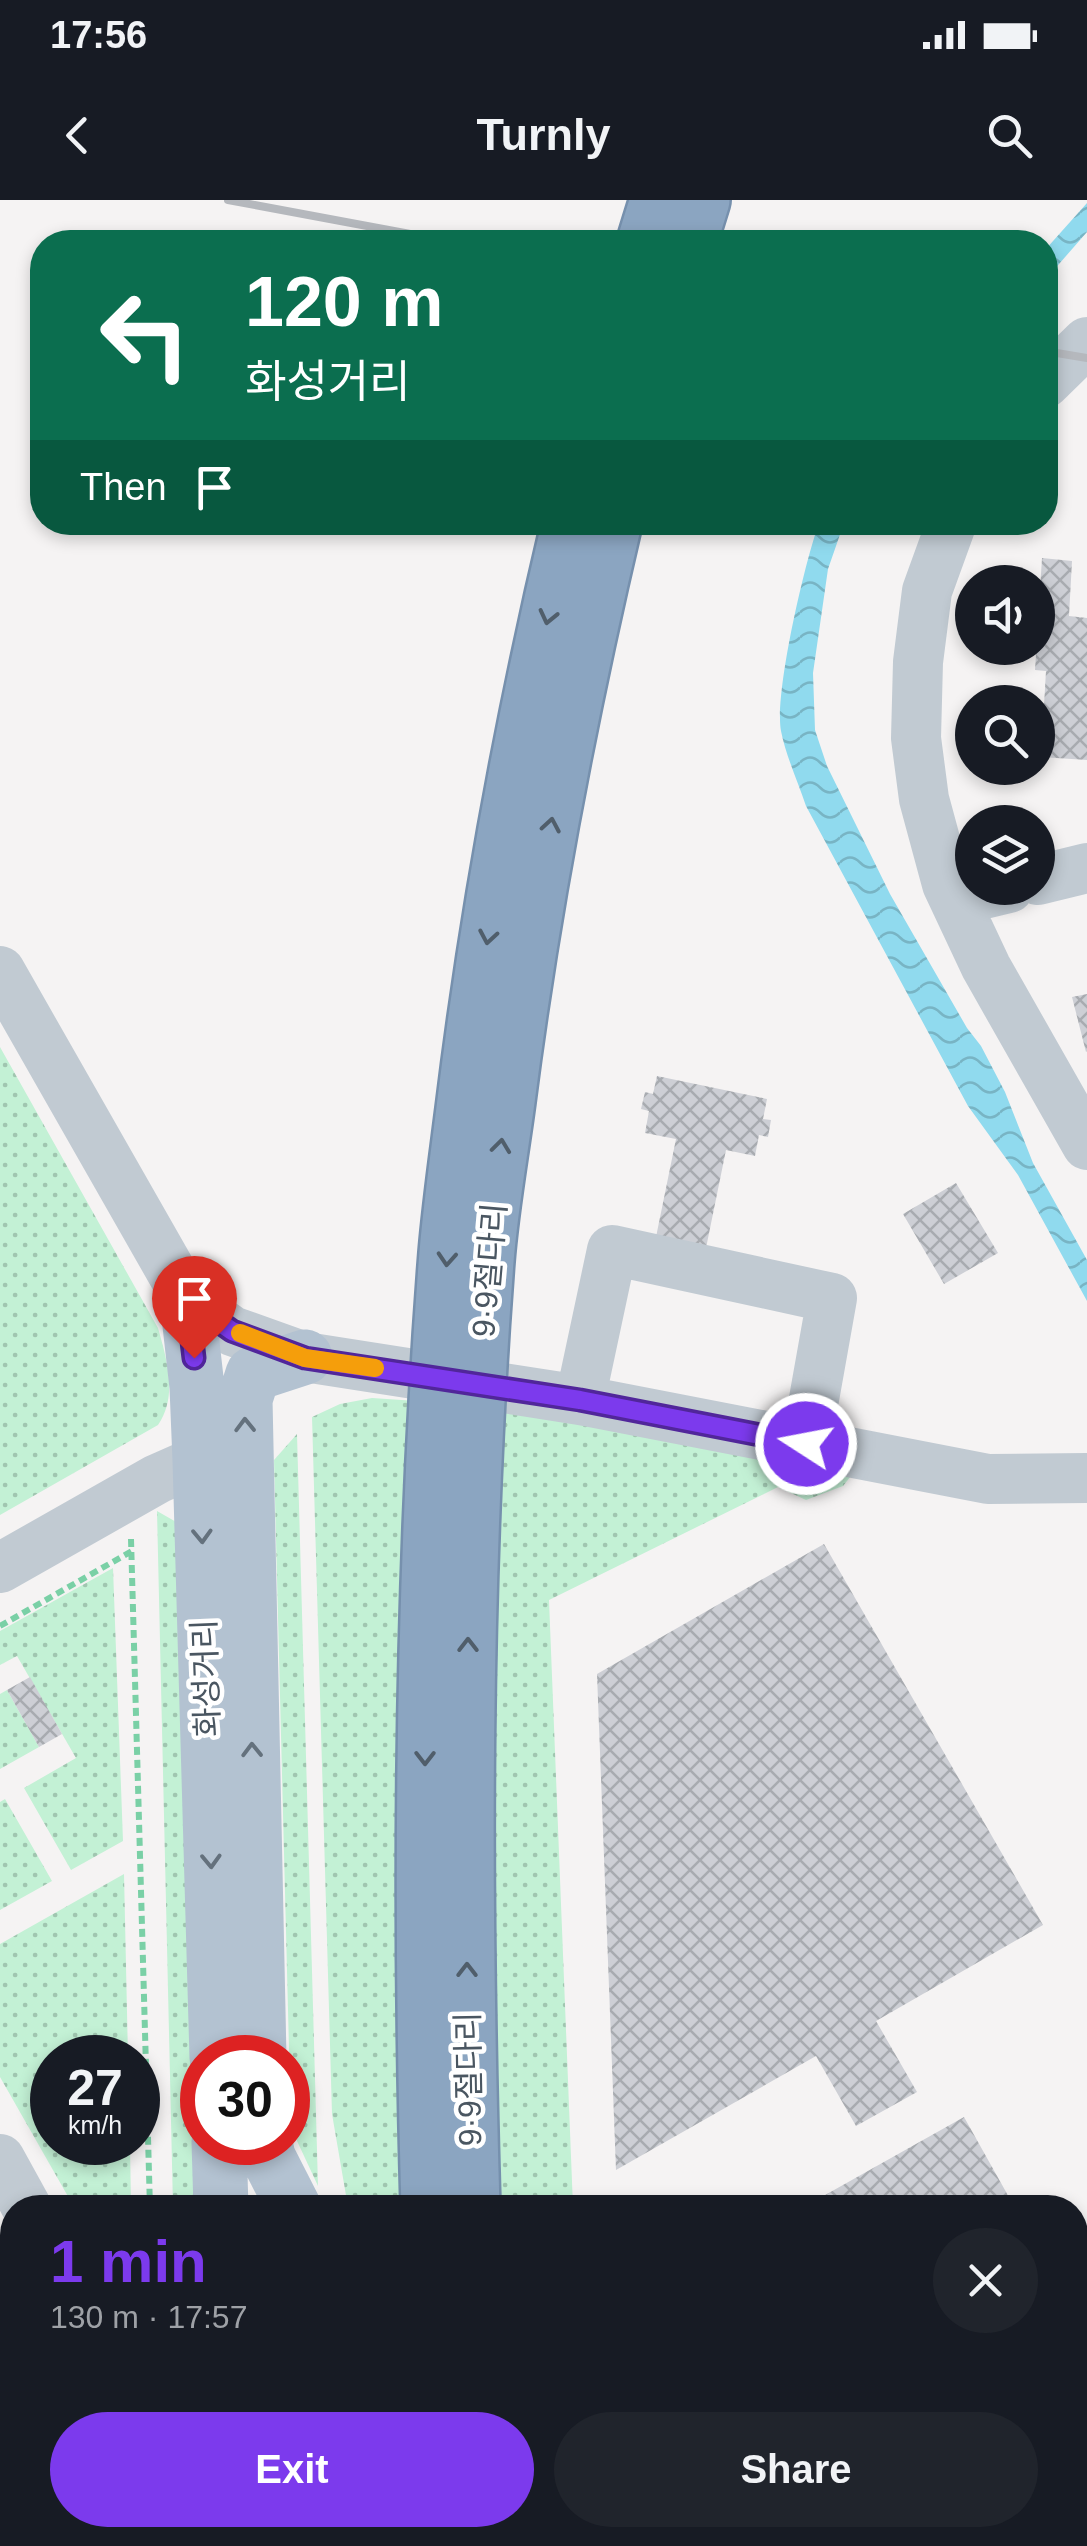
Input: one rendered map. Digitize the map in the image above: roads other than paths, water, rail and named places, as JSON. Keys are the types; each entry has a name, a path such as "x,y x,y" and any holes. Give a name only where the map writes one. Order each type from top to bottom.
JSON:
{"highway":[{"path":"649,230 658,200"},
{"path":"693,230 702,200"},
{"name":"9·9절다리","path":"429,2195 424,2046 425,1616 447,1250 479,987 535,671 567,535"},
{"name":"9·9절다리","path":"472,2195 467,2045 468,1623 486,1259 520,999 576,684 611,535"}],"main road":[{"name":"화성거리","path":"187,1299 200,1460 215,2035"},
{"name":"화성거리","path":"259,2035 245,1400 254,1374 305,1358"},
{"path":"220,2165 221,2195"},
{"path":"272,2165 287,2195"}],"street":[{"path":"1058,370 1087,342"},
{"path":"947,535 927,590 918,662 916,738 924,799 955,902"},
{"path":"1055,876 1087,868"},
{"path":"956,905 986,966 1087,1145"},
{"path":"0,972 187,1299 232,1331 305,1358 580,1400 988,1479 1087,1478"},
{"path":"580,1400 612,1250 832,1298 806,1444"},
{"path":"0,1568 130,1494 200,1460"},
{"path":"0,2159 21,2195"}],"water":[{"path":"1087,203 1087,232 1058,265 1058,235"},
{"path":"815,535 840,535 828,569 813,673 815,730 827,766 890,894 981,1046 1005,1092 1033,1163 1087,1260 1087,1301 1018,1175 968,1106 806,806 781,731 780,713 786,659"}],"railway":[{"path":"228,200 389,230"},
{"path":"1058,353 1087,358"}]}
